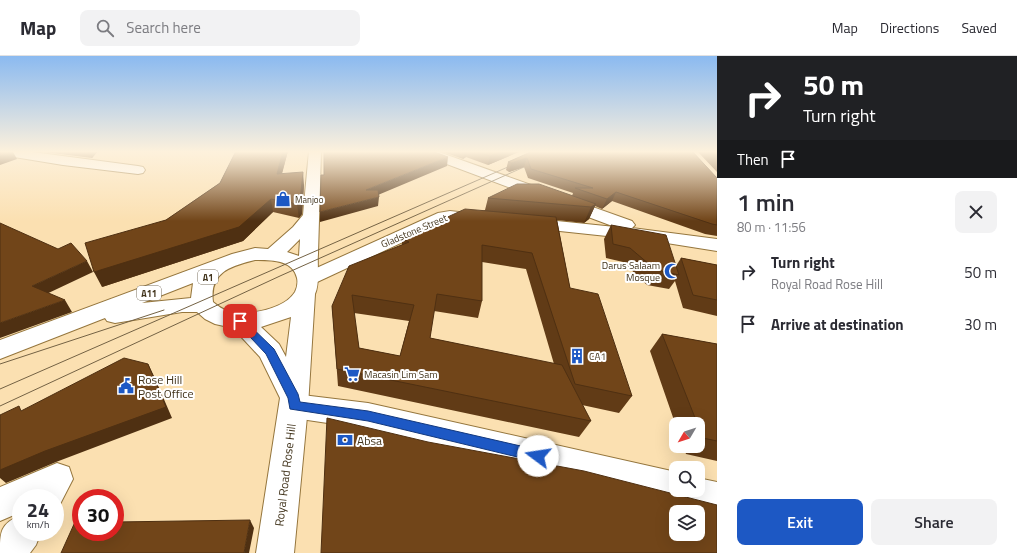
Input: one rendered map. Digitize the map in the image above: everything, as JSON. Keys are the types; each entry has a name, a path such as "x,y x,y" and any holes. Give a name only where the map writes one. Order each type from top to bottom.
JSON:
{"main road":[{"name":"Royal Road Rose Hill","path":"275,553 307,283 314,174"},
{"path":"487,174 717,258"},
{"path":"273,254 299,231 312,214"},
{"name":"Gladstone Street","path":"307,283 444,217 450,216 654,236 717,245"},
{"name":"A1","path":"203,305 201,290 205,280 213,271 237,258 255,254 273,254 289,258 301,265 307,283"},
{"name":"A11","path":"0,350 224,264"},
{"path":"203,305 209,311 222,318 240,321 260,320 279,314 295,305 307,283"},
{"name":"A11","path":"73,322 182,305 203,305"},
{"path":"240,321 270,351 294,402 368,416 669,488"},
{"path":"34,489 57,479 51,489"},
{"path":"705,496 717,499"},
{"path":"0,504 12,499"},
{"path":"7,553 16,541"}],"building":[{"path":"224,174 303,174 300,201 297,204 271,199 239,227 94,272 85,243 166,220 220,183"},
{"path":"405,174 366,190 378,190 379,197 320,212 321,175"},
{"path":"548,174 713,174 717,178 717,225 616,192 607,199 575,188 593,188"},
{"path":"517,184 539,184 596,204 591,207 488,198"},
{"path":"465,209 556,217 570,288 598,294 632,396 575,384 532,253 482,245 482,301 437,294 430,338 562,365 591,421 337,369 332,306 349,266 409,242 402,238","holes":["352,295 414,305 400,356 359,348"]},
{"path":"0,223 58,249 71,243 87,261 32,286 65,300 0,323"},
{"path":"611,225 666,235 679,275 656,270 630,248 613,244"},
{"path":"681,258 717,265 717,300 693,295"},
{"path":"662,334 717,344 717,441 705,438 705,417 695,417"},
{"path":"124,358 148,364 166,407 45,451 0,470 0,415 19,406 21,411"},
{"path":"327,418 428,442 584,471 669,493 669,497 686,497 717,505 717,553 321,553"},
{"path":"250,520 244,553 61,553 72,529 72,541 124,541 124,522"}],"tram line":[{"path":"0,389 491,174"},
{"path":"0,406 280,276 508,174"},
{"path":"0,364 164,310"}],"place":[{"name":"Manjoo","path":"283,199"},
{"name":"Darus Salaam Mosque","path":"672,271"},
{"name":"CA1","path":"577,356"},
{"name":"Macasin Lim Sam","path":"352,374"},
{"name":"Rose Hill Post Office","path":"126,386"},
{"name":"Absa","path":"345,440"}],"route":[{"path":"240,321 270,351 294,398 294,406 327,409 368,416 538,456"}]}
